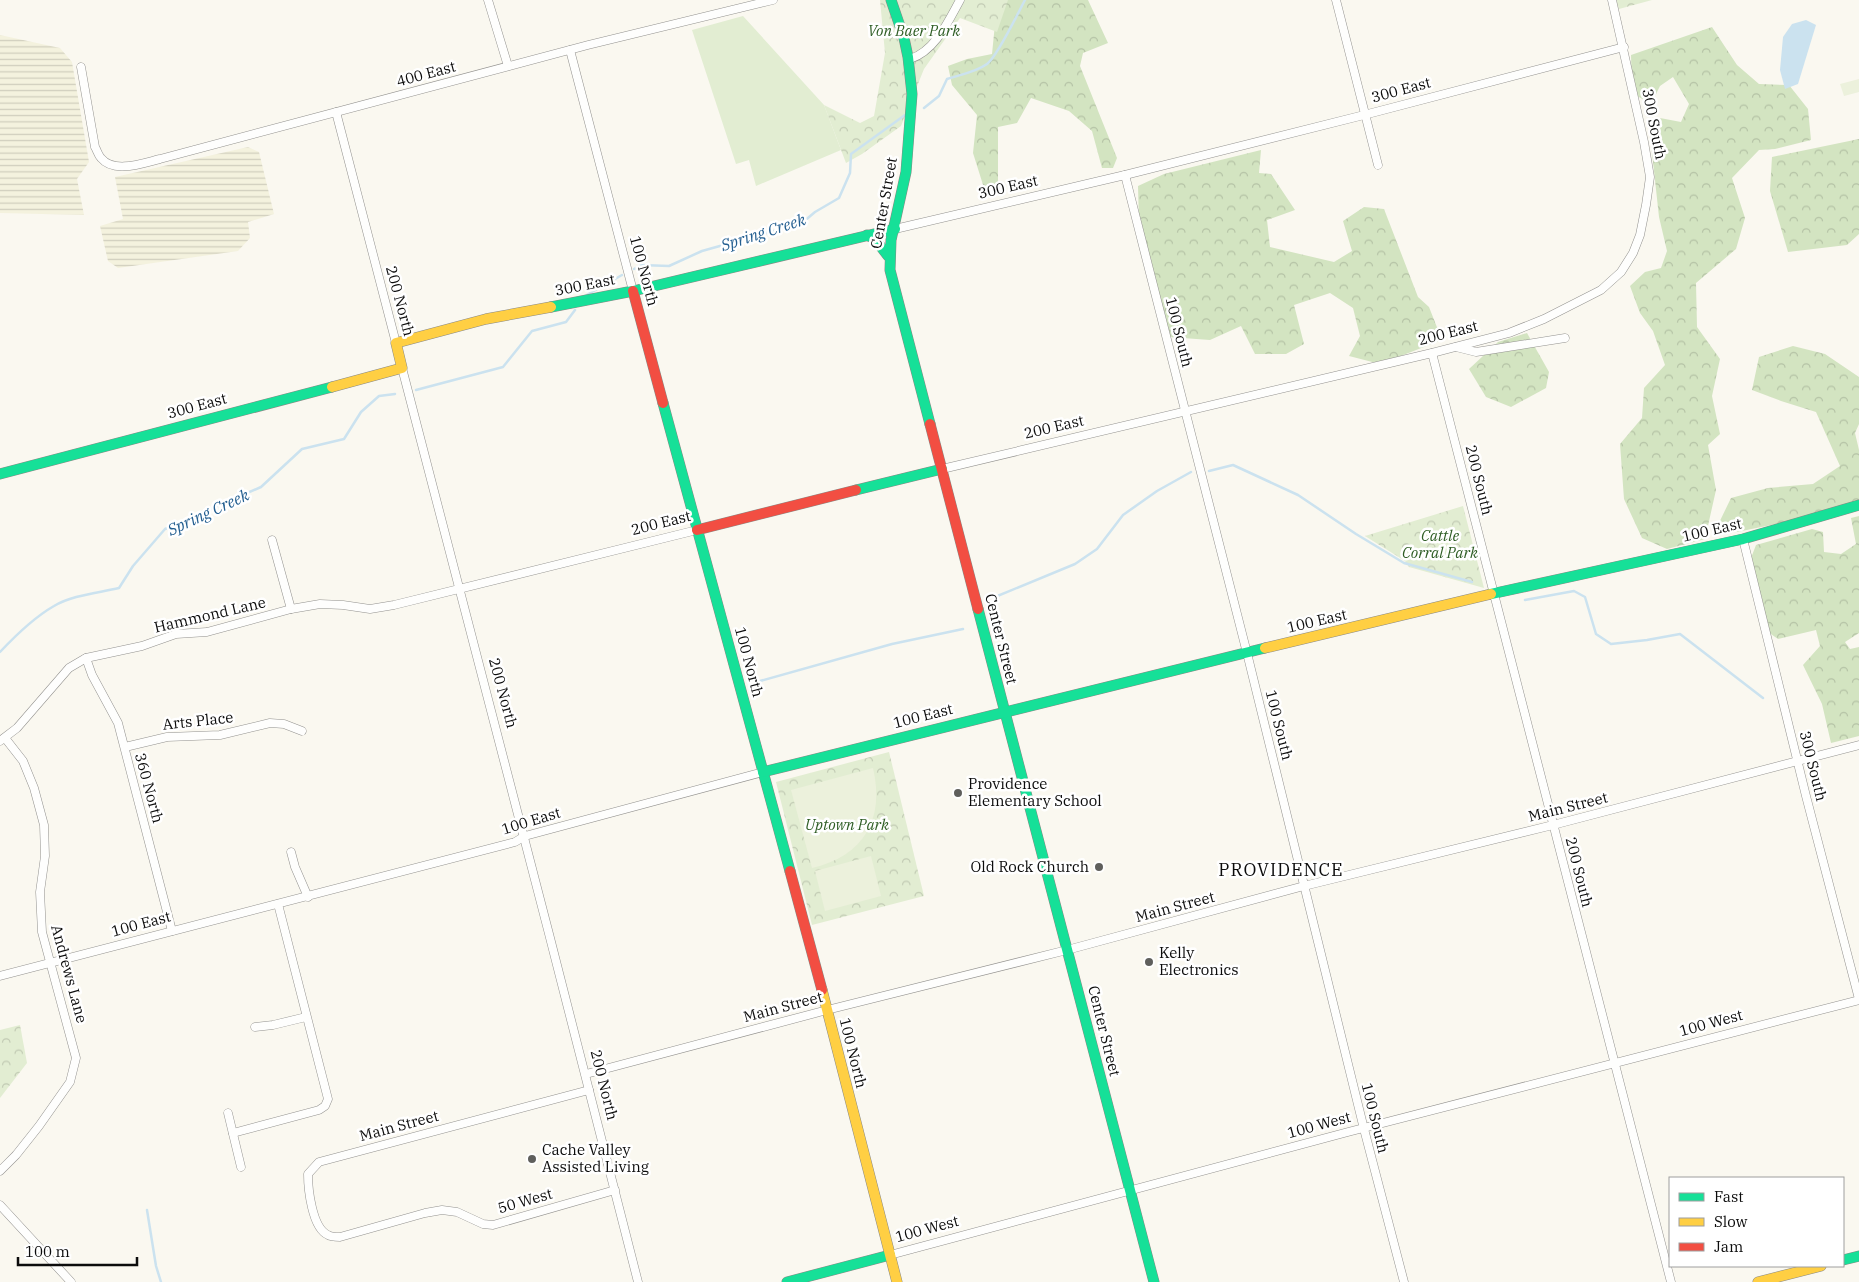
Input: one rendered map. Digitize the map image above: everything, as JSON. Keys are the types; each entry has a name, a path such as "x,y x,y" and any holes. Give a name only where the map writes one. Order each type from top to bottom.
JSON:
{"street":[{"path":"488,0 508,66"},
{"name":"400 East","path":"82,67 95,147 101,158 110,165 127,166 160,160 508,66 773,0"},
{"name":"Center Street","path":"891,0 899,17 910,59 913,88 912,125 904,189 888,256 890,270 1154,1282"},
{"path":"910,59 919,56 932,45 960,0"},
{"path":"1336,0 1378,165"},
{"name":"300 South","path":"1612,0 1624,47 1650,177 1640,235 1633,253"},
{"name":"300 East","path":"396,343 486,319 633,291 1125,175 1624,47"},
{"name":"100 North","path":"570,50 827,1010 897,1282"},
{"name":"200 North","path":"336,112 525,836 556,965 586,1074 638,1282"},
{"name":"100 South","path":"1125,175 1404,1282"},
{"path":"867,235 876,239 888,256"},
{"name":"200 East","path":"460,588 942,469 1432,353 1509,332 1536,322 1601,290 1621,272 1633,253"},
{"path":"1454,347 1476,352 1565,338"},
{"name":"200 South","path":"1432,353 1671,1282"},
{"name":"300 East","path":"0,474 402,368"},
{"name":"100 East","path":"0,976 515,842 525,836 763,772 1493,594 1743,539 1859,505"},
{"name":"300 South","path":"1743,539 1859,999"},
{"path":"272,540 292,609"},
{"name":"Hammond Lane","path":"3,739 36,708 69,668 86,658 142,646 176,634 207,632 292,609 320,604 370,609 394,605 460,588"},
{"name":"360 North","path":"86,658 92,675 118,723 172,931"},
{"name":"Arts Place","path":"124,747 167,737 220,735 270,723 284,724 302,731"},
{"name":"Andrews Lane","path":"0,1171 16,1155 39,1126 70,1082 76,1058 42,932 40,892 45,856 44,825 34,788 23,761 3,739"},
{"name":"Main Street","path":"586,1074 827,1010 1068,950 1304,886 1553,825 1859,745"},
{"path":"291,852 295,867 308,897"},
{"path":"233,1133 319,1110 325,1106 328,1099 278,904"},
{"name":"100 West","path":"787,1282 1129,1190 1859,999"},
{"path":"255,1027 273,1025 306,1017"},
{"name":"Main Street","path":"327,1235 317,1223 308,1190 308,1174 319,1162 589,1090"},
{"path":"228,1113 241,1167"},
{"name":"50 West","path":"327,1235 340,1237 442,1210 457,1212 483,1224 493,1225 615,1190"},
{"path":"0,1205 71,1282"},
{"path":"1844,1260 1859,1256"},
{"path":"1758,1282 1817,1267"}],"shaded area":[{"path":"0,35 60,48 72,62 89,162 77,179 84,215 0,213"},
{"path":"248,147 259,152 274,214 248,222 250,238 238,251 118,268 108,261 100,226 123,219 115,177"}],"green space":[{"name":"Von Baer Park","path":"880,0 1008,0 997,32 960,18 924,69 901,126 846,163 824,105 860,123 874,116 885,53"},
{"path":"1000,0 1088,0 1108,43 1083,53 1080,66 1117,158 1113,168 1102,168 1092,131 1069,111 1031,98 1017,123 998,127 998,191 984,188 973,153 977,115 952,85 948,66 967,59 992,54 996,14"},
{"path":"1616,0 1652,0 1619,9"},
{"path":"743,16 824,105 841,150 756,186 749,160 736,164 692,30"},
{"path":"1712,27 1737,65 1759,84 1789,85 1808,109 1811,140 1775,149 1759,150 1732,178 1745,218 1736,249 1696,283 1697,327 1720,359 1712,396 1720,434 1708,445 1716,490 1705,539 1667,549 1642,538 1624,499 1620,444 1642,418 1644,388 1665,365 1653,331 1640,313 1630,286 1645,272 1661,268 1667,251 1659,217 1650,134 1660,118 1681,122 1689,104 1673,77 1660,86 1651,104 1632,93 1631,55"},
{"path":"1859,79 1859,92 1844,96 1840,84"},
{"path":"1859,139 1859,234 1847,245 1788,252 1770,191 1772,157"},
{"path":"1261,150 1259,173 1271,174 1295,210 1267,220 1270,247 1334,262 1352,251 1343,221 1364,207 1384,209 1418,297 1429,307 1442,340 1380,364 1349,356 1360,336 1353,308 1330,293 1294,305 1304,344 1286,354 1255,354 1241,326 1210,340 1169,337 1139,224 1138,186 1164,174"},
{"path":"1527,333 1549,372 1546,388 1511,407 1486,397 1469,369 1498,342"},
{"path":"1793,346 1825,354 1859,377 1859,424 1855,433 1859,450 1859,507 1717,536 1716,529 1731,498 1768,488 1813,484 1840,466 1816,412 1752,390 1759,357"},
{"name":"Cattle Corral Park","path":"1463,506 1484,588 1409,567 1405,561 1365,536"},
{"path":"1859,516 1859,633 1845,642 1850,649 1859,647 1859,736 1831,743 1822,704 1803,665 1820,646 1816,630 1778,639 1768,632 1751,558 1756,545 1812,529 1823,532 1824,552 1841,554 1856,544 1851,518"},
{"name":"Uptown Park","path":"889,752 924,896 812,925 776,782"},
{"path":"873,768 876,803 873,819 866,833 857,845 845,854 830,862 812,868 791,790"},
{"path":"871,856 881,896 825,911 815,871"},
{"path":"20,1025 27,1063 0,1098 0,1030"}],"water":[{"path":"1806,20 1816,25 1798,84 1785,89 1780,70 1783,37 1792,24"}],"waterway":[{"name":"Spring Creek","path":"924,108 939,96 947,79 978,69 991,60 1002,44 1025,0"},
{"name":"Spring Creek","path":"634,269 641,265 669,266 702,251 802,223 815,212 839,198 850,173 851,154 905,115"},
{"name":"Spring Creek","path":"585,296 622,275"},
{"name":"Spring Creek","path":"416,390 503,367 532,331 566,322 575,310"},
{"name":"Spring Creek","path":"0,652 32,621 61,602 119,588 133,566 165,529 261,487 302,449 344,439 361,412 379,396 395,394"},
{"path":"1209,471 1233,465 1298,495 1356,534 1404,563 1472,582"},
{"path":"995,597 1075,564 1097,549 1123,515 1157,491 1191,472"},
{"path":"1525,600 1574,591 1585,597 1596,634 1611,644 1680,634 1763,698"},
{"path":"760,681 892,644 963,629"},
{"path":"147,1210 156,1266 161,1282"}],"traffic: fast":[{"path":"891,0 904,38 912,94 906,172 891,240 890,270 930,424"},
{"path":"551,307 633,291 895,229"},
{"path":"867,235 875,239 888,256"},
{"path":"0,474 332,387"},
{"path":"663,403 790,871"},
{"path":"856,490 942,469"},
{"path":"1491,594 1743,539 1859,505"},
{"path":"978,609 1154,1282"},
{"path":"763,772 1265,648"},
{"path":"787,1282 890,1255"},
{"path":"1844,1260 1859,1256"}],"traffic: slow":[{"path":"332,387 402,368 396,343 486,319 551,307"},
{"path":"1265,648 1491,594"},
{"path":"822,990 897,1282"},
{"path":"1758,1282 1817,1267"}],"traffic: jam":[{"path":"633,291 663,403"},
{"path":"930,424 978,609"},
{"path":"697,530 856,490"},
{"path":"790,871 822,990"}],"place":[{"name":"Providence Elementary School","path":"958,793"},
{"name":"Old Rock Church","path":"1099,867"},
{"name":"Kelly Electronics","path":"1149,962"},
{"name":"Cache Valley Assisted Living","path":"532,1159"}],"district":[{"name":"PROVIDENCE","path":"1281,870"}]}
